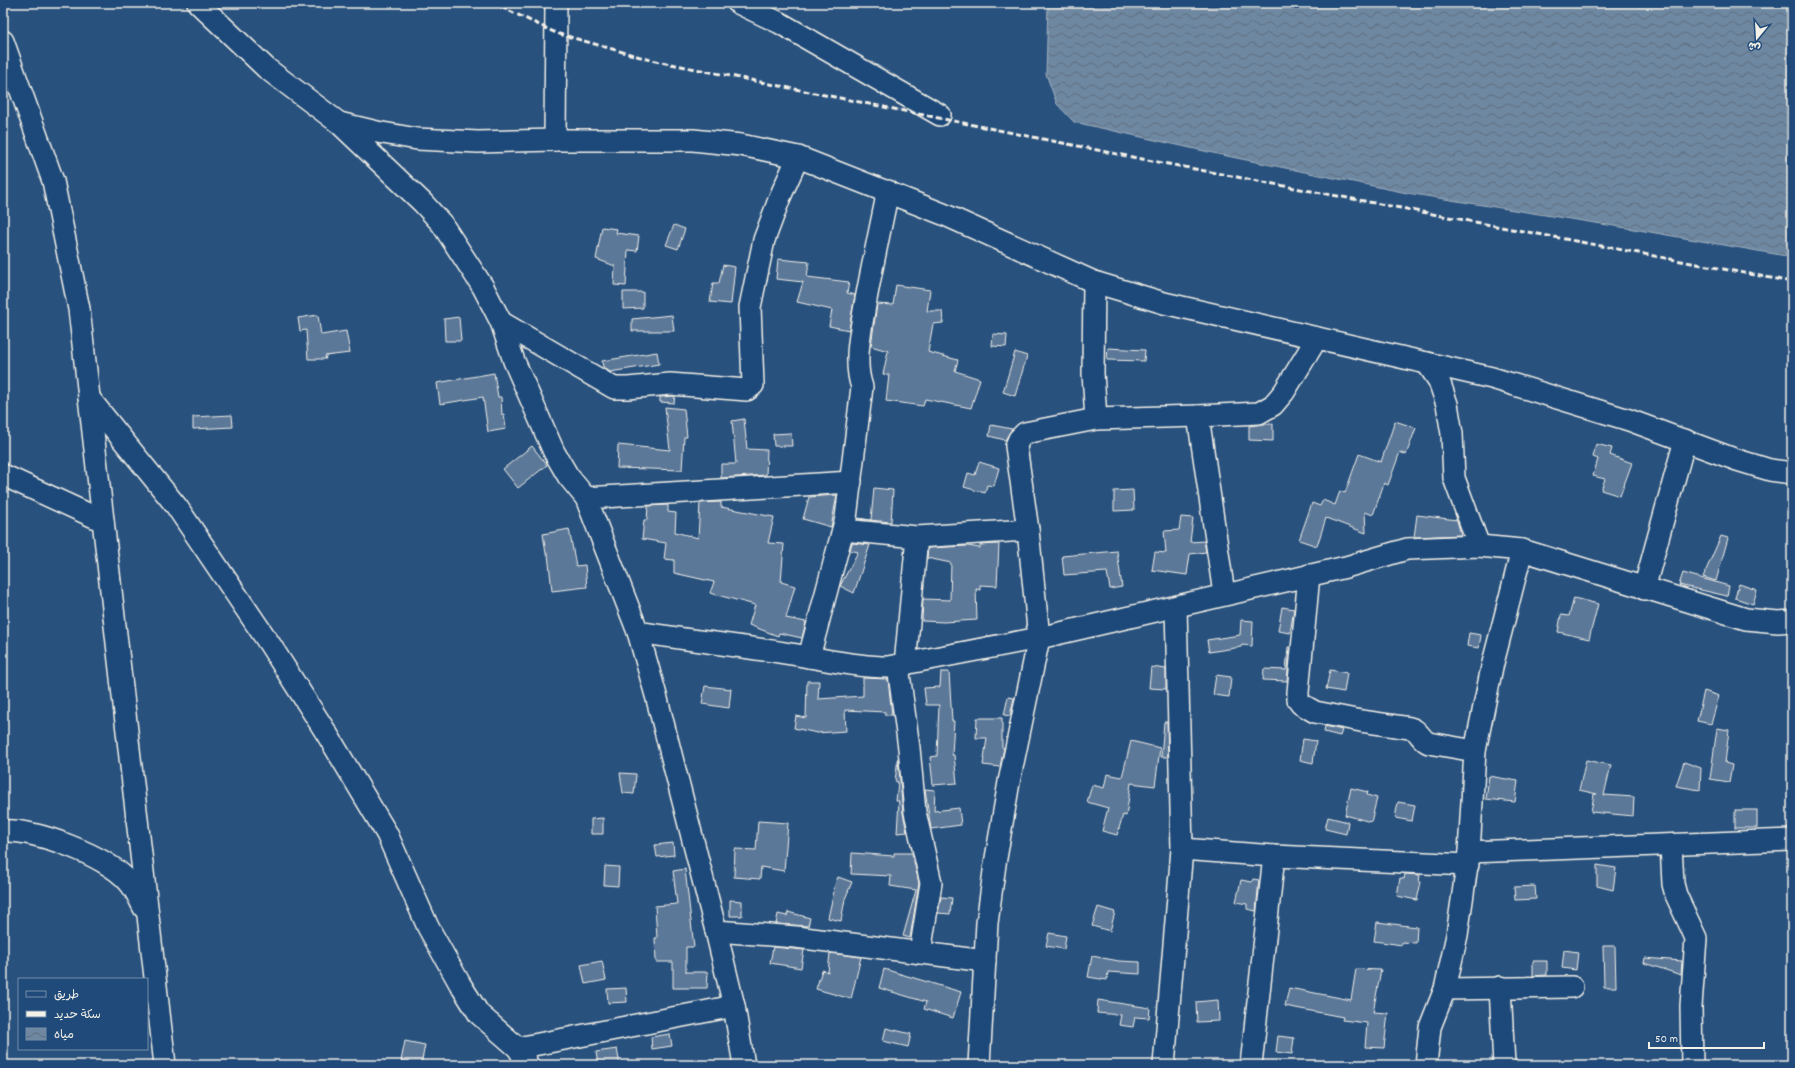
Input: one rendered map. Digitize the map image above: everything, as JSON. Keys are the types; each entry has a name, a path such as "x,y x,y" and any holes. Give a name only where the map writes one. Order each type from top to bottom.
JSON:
{"street":[{"path":"198,3 266,68 339,123 423,203 442,224 483,287 501,322 514,361 554,452 568,476 586,498 638,632 657,699 716,930 734,1006 744,1065"},
{"path":"555,140 556,3"},
{"path":"738,3 778,13 940,115"},
{"path":"3,41 53,181 79,309 165,1065"},
{"path":"339,123 377,132 417,138 478,142 555,140 693,140 741,145 798,157 888,191 943,214 1094,282 1164,303 1492,378 1560,397 1685,440 1737,460 1770,470 1792,473"},
{"path":"501,322 614,388 670,384 747,390 753,385 750,307 764,240 780,197 798,157"},
{"path":"809,657 843,530 851,482 862,387 858,378 861,330 873,259 888,191"},
{"path":"1094,282 1093,373 1096,419"},
{"path":"979,1065 985,961 992,886 1009,782 1039,638 1028,530 1016,446 1019,439 1025,433 1096,419 1259,413 1273,405 1284,392 1317,338"},
{"path":"1427,363 1439,381 1447,404 1452,434 1454,478 1479,546"},
{"path":"89,398 177,507 269,643 328,734 387,834 428,926 460,984 479,1014 526,1060 734,1006"},
{"path":"1198,416 1224,594"},
{"path":"1644,589 1685,440"},
{"path":"3,475 103,520"},
{"path":"586,498 851,482"},
{"path":"843,530 917,537 1028,530"},
{"path":"917,537 901,665 915,812 931,883 920,953"},
{"path":"638,632 869,667 901,665 1039,638 1176,607 1224,594 1346,567 1407,549 1479,546 1522,550 1644,589 1746,619 1778,622 1792,621"},
{"path":"1426,1065 1430,1027 1445,989 1457,935 1468,858 1475,751 1492,667 1522,550"},
{"path":"1309,575 1298,692 1298,700 1301,704 1315,712 1415,729 1424,741 1429,743 1475,751"},
{"path":"1164,1065 1182,849 1176,607"},
{"path":"3,831 42,837 75,849 107,864 128,881 148,915"},
{"path":"1182,849 1274,856 1468,858 1671,845 1792,840"},
{"path":"1671,845 1674,890 1696,938 1692,1006 1692,1065"},
{"path":"1251,1065 1274,856"},
{"path":"716,930 796,938 985,961"},
{"path":"1445,989 1572,986"},
{"path":"1500,987 1504,1065"}],"water":[{"path":"1048,3 1792,3 1792,257 1633,229 1407,193 1222,155 1074,122 1057,104 1046,74"}],"building":[{"path":"674,225 685,229 678,249 666,245"},
{"path":"602,227 617,229 616,233 639,236 637,251 628,250 626,286 614,285 615,266 596,259"},
{"path":"778,259 809,262 807,277 849,282 847,293 855,295 849,330 829,326 832,310 797,302 803,282 776,279"},
{"path":"723,265 735,267 731,304 710,302 713,283 719,283"},
{"path":"896,285 930,290 927,311 942,311 943,323 933,324 928,352 958,360 955,371 980,379 971,408 925,399 923,406 886,401 889,375 883,374 888,351 871,346 877,304 893,305"},
{"path":"623,292 643,292 643,308 623,309"},
{"path":"318,315 321,335 346,331 350,353 325,356 326,359 308,359 306,330 300,331 298,318"},
{"path":"672,315 674,331 632,331 632,319"},
{"path":"459,317 461,341 445,341 444,319"},
{"path":"993,334 1007,335 1006,347 992,346"},
{"path":"1108,348 1145,350 1144,361 1107,360"},
{"path":"657,352 659,364 610,372 603,367 602,361"},
{"path":"1015,352 1027,356 1015,396 1003,392"},
{"path":"494,373 498,397 501,397 502,415 504,414 506,429 488,432 483,397 440,404 437,383"},
{"path":"675,396 674,403 660,402 660,397"},
{"path":"665,407 684,409 687,437 684,437 682,470 617,468 618,445 670,450"},
{"path":"232,415 233,427 193,429 193,417"},
{"path":"744,419 747,449 767,450 766,475 721,478 721,464 736,464 732,421"},
{"path":"1395,421 1416,428 1406,455 1400,452 1388,485 1384,483 1373,515 1365,512 1366,533 1326,518 1317,546 1299,540 1312,503 1320,506 1323,500 1335,505 1340,491 1345,493 1359,454 1381,462"},
{"path":"1273,424 1273,441 1249,440 1249,426"},
{"path":"991,425 1012,429 1005,440 989,436"},
{"path":"791,433 792,446 774,446 773,434"},
{"path":"1596,444 1612,448 1610,455 1632,463 1620,496 1601,490 1605,479 1593,476 1598,459 1593,457"},
{"path":"532,446 547,465 518,488 503,469"},
{"path":"979,462 999,468 994,486 987,485 985,493 964,487 968,473 975,475"},
{"path":"874,488 893,490 891,522 858,519 871,520"},
{"path":"1133,490 1134,510 1114,511 1114,491"},
{"path":"837,495 831,527 803,519 809,497"},
{"path":"721,502 721,507 774,517 768,543 784,544 781,582 795,586 786,618 806,622 802,638 779,633 778,636 749,625 755,605 710,593 714,582 674,573 674,560 664,559 666,543 642,539 644,520 647,520 648,506 668,505 668,512 676,513 675,532 698,538 700,503"},
{"path":"1417,515 1457,520 1461,535 1414,537"},
{"path":"1181,517 1193,518 1190,542 1204,541 1206,552 1190,554 1187,575 1152,570 1155,552 1166,553 1164,531 1179,530"},
{"path":"569,529 576,566 585,565 587,587 552,591 548,554 546,554 543,534"},
{"path":"1721,536 1728,538 1716,581 1703,577"},
{"path":"852,543 870,545 854,593 840,586 858,552 850,550"},
{"path":"999,544 997,586 980,585 980,590 976,589 977,620 944,622 922,621 923,599 950,600 951,563 927,558 928,548 968,546 980,548 980,545"},
{"path":"1117,551 1122,587 1110,589 1107,572 1064,575 1062,556"},
{"path":"1683,573 1729,586 1727,596 1679,585"},
{"path":"1739,584 1757,590 1753,604 1735,598"},
{"path":"1574,598 1598,604 1589,639 1558,632 1561,615 1569,616"},
{"path":"1282,607 1294,609 1290,633 1278,631"},
{"path":"1241,620 1253,621 1252,646 1242,645 1241,647 1209,652 1207,640 1240,635"},
{"path":"1469,633 1481,635 1479,648 1467,646"},
{"path":"1288,647 1290,647 1287,681 1263,680 1264,669 1286,670"},
{"path":"1151,667 1166,669 1166,689 1149,688"},
{"path":"1330,670 1347,673 1344,692 1326,689"},
{"path":"941,672 949,672 952,721 954,721 952,755 954,755 957,783 933,785 930,757 937,756 939,705 926,705 924,688 940,687"},
{"path":"1216,675 1231,677 1229,697 1213,695"},
{"path":"863,678 888,679 892,715 885,715 885,712 845,710 846,731 817,733 794,728 796,716 806,718 807,681 819,681 818,699 863,696"},
{"path":"705,686 731,689 729,708 702,704"},
{"path":"1704,691 1719,696 1711,724 1697,721"},
{"path":"1008,697 1014,698 1010,716 1004,715"},
{"path":"977,718 1002,718 1002,747 1004,748 1000,767 983,765 987,738 976,738"},
{"path":"1164,722 1167,722 1168,757 1161,757"},
{"path":"1325,726 1342,730 1340,736 1324,732"},
{"path":"1717,728 1729,730 1725,763 1732,765 1729,782 1710,779"},
{"path":"1303,739 1316,741 1313,763 1300,760"},
{"path":"1131,741 1160,748 1155,786 1131,783 1126,816 1123,815 1117,835 1102,831 1108,808 1087,802 1092,785 1104,788 1107,774 1122,777"},
{"path":"898,758 903,813 907,832 897,833 899,801 896,801 898,782 895,781"},
{"path":"1586,760 1611,765 1604,795 1634,797 1633,816 1591,812 1594,794 1597,794 1579,790"},
{"path":"1684,762 1701,768 1700,790 1676,786"},
{"path":"620,773 636,774 634,794 623,793"},
{"path":"1489,776 1518,781 1515,802 1486,799"},
{"path":"1351,788 1368,792 1367,795 1377,798 1371,822 1345,815"},
{"path":"925,789 935,790 934,811 959,808 961,825 931,829"},
{"path":"1398,802 1415,805 1412,821 1395,818"},
{"path":"1735,810 1757,810 1757,828 1735,828"},
{"path":"1328,817 1348,822 1346,834 1325,829"},
{"path":"603,818 603,834 591,834 591,819"},
{"path":"758,821 788,823 784,871 761,867 760,879 734,877 735,849 756,850"},
{"path":"673,843 674,855 657,857 655,845"},
{"path":"852,853 894,856 894,853 912,853 919,883 910,938 903,936 916,890 890,886 891,876 851,874"},
{"path":"1597,865 1616,868 1613,890 1597,886"},
{"path":"605,866 619,867 618,886 604,885"},
{"path":"685,869 694,947 686,947 686,972 708,972 707,988 673,988 673,962 656,962 655,938 657,938 655,906 677,904 673,871"},
{"path":"1405,874 1420,875 1419,882 1421,882 1417,900 1397,896 1400,878 1404,879"},
{"path":"838,877 852,882 845,899 841,921 828,918 833,890"},
{"path":"1253,879 1259,880 1256,911 1247,909 1247,904 1236,902 1241,880 1252,882"},
{"path":"1535,886 1536,899 1515,900 1514,887"},
{"path":"941,897 952,898 950,914 938,913"},
{"path":"730,900 742,901 742,916 730,916"},
{"path":"1098,907 1115,912 1110,931 1092,926"},
{"path":"788,912 810,918 808,926 776,924 778,914 787,916"},
{"path":"1377,922 1417,927 1416,943 1402,942 1402,945 1374,941"},
{"path":"1049,933 1066,936 1064,949 1046,946"},
{"path":"1603,946 1615,946 1616,987 1604,987"},
{"path":"773,947 804,950 801,968 770,963"},
{"path":"1564,950 1578,952 1576,970 1562,968"},
{"path":"830,953 861,957 851,999 816,989 822,970 828,972"},
{"path":"1092,956 1119,961 1140,962 1140,974 1108,972 1107,980 1088,977"},
{"path":"1645,958 1682,961 1681,975 1644,963"},
{"path":"602,961 606,980 585,984 581,965"},
{"path":"1533,961 1547,961 1547,975 1533,976"},
{"path":"884,969 961,992 953,1018 924,1009 926,1002 879,988"},
{"path":"1356,969 1381,970 1373,1012 1388,1013 1384,1048 1365,1047 1367,1023 1342,1020 1343,1017 1285,1006 1289,988 1351,1000"},
{"path":"626,988 627,1002 608,1003 607,989"},
{"path":"1098,1000 1150,1008 1149,1018 1135,1017 1133,1027 1119,1025 1121,1015 1097,1013"},
{"path":"1218,1000 1219,1021 1197,1022 1196,1002"},
{"path":"886,1028 911,1034 908,1047 883,1041"},
{"path":"670,1034 672,1046 652,1049 651,1037"},
{"path":"1278,1036 1294,1038 1292,1054 1276,1052"},
{"path":"405,1041 425,1045 421,1065 401,1061"},
{"path":"617,1049 620,1065 598,1065 596,1052"}],"railway":[{"path":"493,3 556,33 651,60 1147,160 1792,282"}]}
